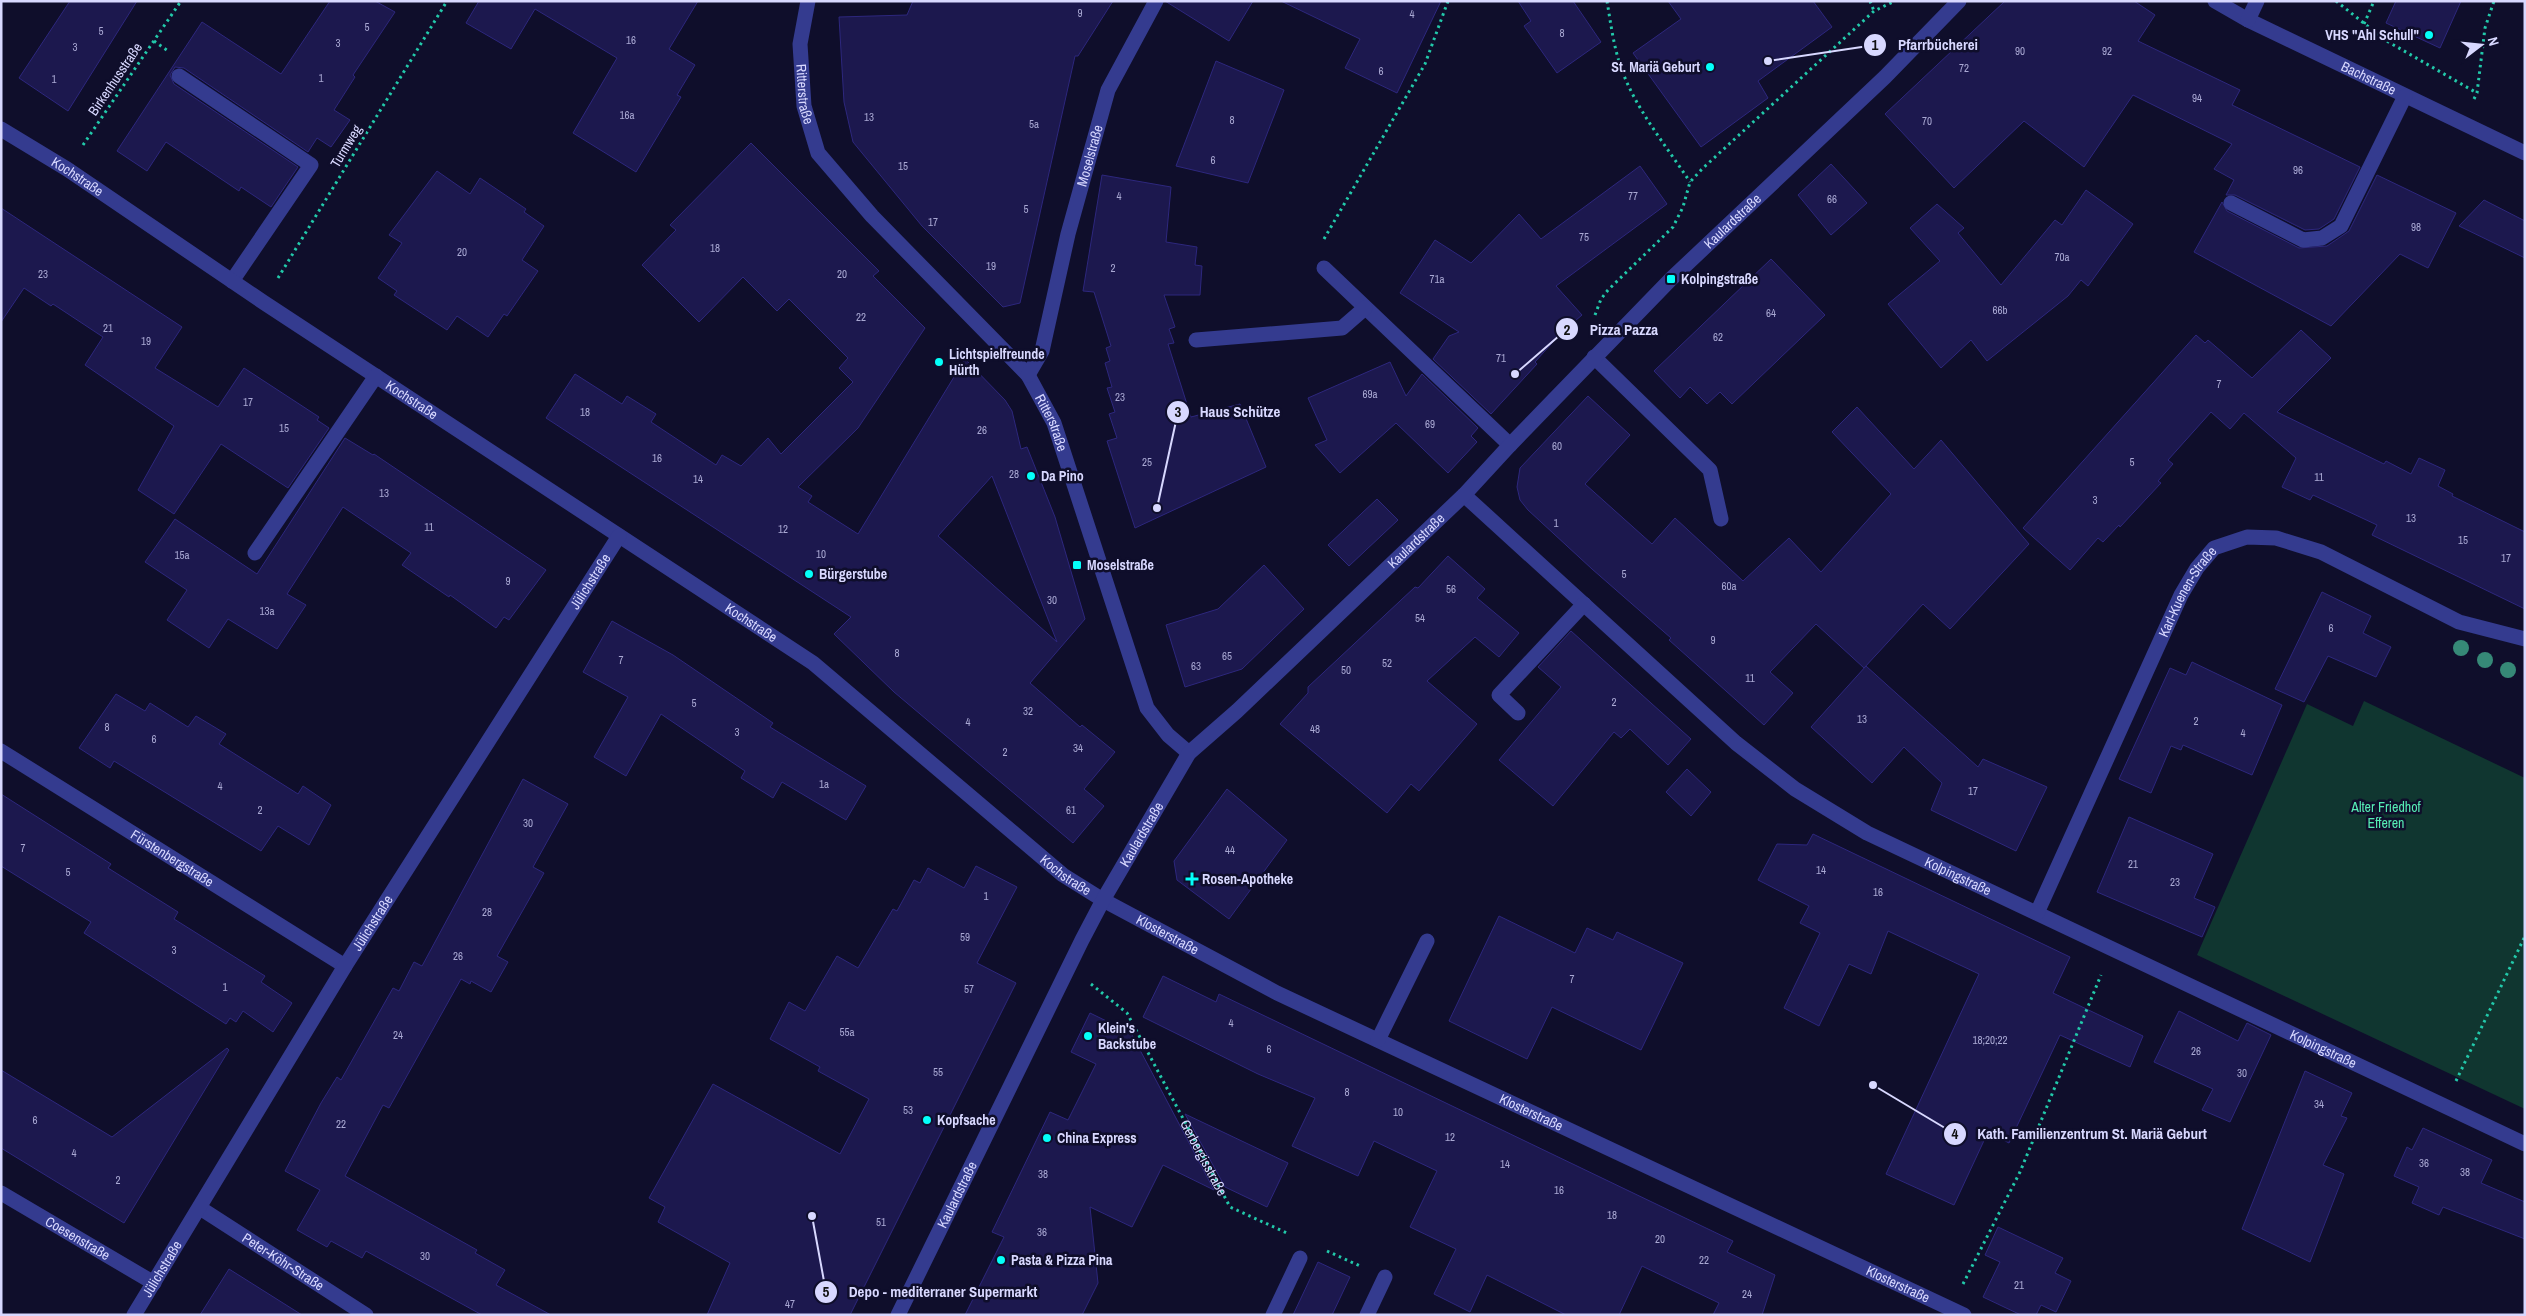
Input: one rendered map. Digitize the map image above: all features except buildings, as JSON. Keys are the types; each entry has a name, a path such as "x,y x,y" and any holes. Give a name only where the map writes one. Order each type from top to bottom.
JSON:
{"street":[{"name":"Ritterstraße","path":"808,1 800,44 804,106 818,153 872,216 1028,375 1054,423 1147,708 1168,735 1189,753"},
{"name":"Moselstraße","path":"1028,375 1042,351 1068,234 1108,90 1156,1"},
{"name":"Kaulardstraße","path":"898,1315 1103,900 1189,753 1237,711 1464,496 1510,445 1671,279 1885,77 1959,1"},
{"name":"Bachstraße","path":"2215,1 2248,20 2463,125 2525,153"},
{"path":"2248,20 2257,1"},
{"path":"180,76 311,164 232,281"},
{"path":"2231,203 2303,240 2322,238 2341,226 2405,96"},
{"name":"Kochstraße","path":"1,129 67,169 263,302 814,663 1063,875 1103,900"},
{"path":"1324,268 1510,445"},
{"path":"1196,340 1342,328 1365,308"},
{"path":"1594,357 1710,470 1721,519"},
{"name":"Kochstraße","path":"255,552 376,376"},
{"name":"Kolpingstraße","path":"1464,496 1736,743 1795,789 1867,833 2444,1104 2525,1144"},
{"name":"Jülichstraße","path":"134,1315 345,966 619,536"},
{"name":"Karl-Kuenen-Straße","path":"2037,913 2181,595 2197,568 2214,548 2246,537 2276,538 2321,552 2459,622 2525,639"},
{"path":"1518,713 1499,695 1584,604"},
{"name":"Fürstenbergstraße","path":"1,751 345,966"},
{"name":"Klosterstraße","path":"1103,900 1277,993 1957,1312"},
{"path":"1378,1040 1426,941"},
{"name":"Coesenstraße","path":"1,1193 154,1283"},
{"name":"Peter-Köhr-Straße","path":"200,1208 366,1315"},
{"path":"1273,1315 1300,1258"},
{"path":"1368,1315 1385,1277"}],"path":[{"name":"Birkenhusstraße","path":"67,169 181,1"},
{"name":"Turmweg","path":"263,302 447,1"},
{"path":"1324,268 1317,260 1316,252 1425,64 1448,1"},
{"path":"1607,1 1612,34 1623,73 1639,106 1690,182"},
{"path":"1870,1 1874,11"},
{"path":"1594,319 1601,299 1608,290 1673,227 1683,207 1690,182 1718,152 1874,11 1895,1"},
{"path":"2336,1 2385,40 2477,93"},
{"path":"2364,24 2374,1"},
{"path":"2463,125 2477,93 2485,28 2494,1"},
{"path":"2444,1104 2525,936"},
{"path":"1957,1312 2020,1172 2111,949"},
{"name":"Gerbergisstraße","path":"1069,966 1127,1012 1230,1207 1290,1234"},
{"path":"1325,1250 1385,1277"}],"green space":[{"name":"Alter Friedhof Efferen","path":"2364,701 2525,778 2525,1109 2197,955 2307,704 2353,726"}],"place":[{"name":"VHS \"Ahl Schull\"","path":"2429,35"},
{"name":"Pfarrbücherei","path":"1768,61"},
{"name":"St. Mariä Geburt","path":"1710,67"},
{"name":"Kolpingstraße","path":"1671,279"},
{"name":"Lichtspielfreunde Hürth","path":"939,362"},
{"name":"Pizza Pazza","path":"1515,374"},
{"name":"Da Pino","path":"1031,476"},
{"name":"Haus Schütze","path":"1157,508"},
{"name":"Moselstraße","path":"1077,565"},
{"name":"Bürgerstube","path":"809,574"},
{"name":"Rosen-Apotheke","path":"1192,879"},
{"name":"Klein's Backstube","path":"1088,1036"},
{"name":"Kath. Familienzentrum St. Mariä Geburt","path":"1873,1085"},
{"name":"Kopfsache","path":"927,1120"},
{"name":"China Express","path":"1047,1138"},
{"name":"Depo - mediterraner Supermarkt","path":"812,1216"},
{"name":"Pasta & Pizza Pina","path":"1001,1260"}]}
